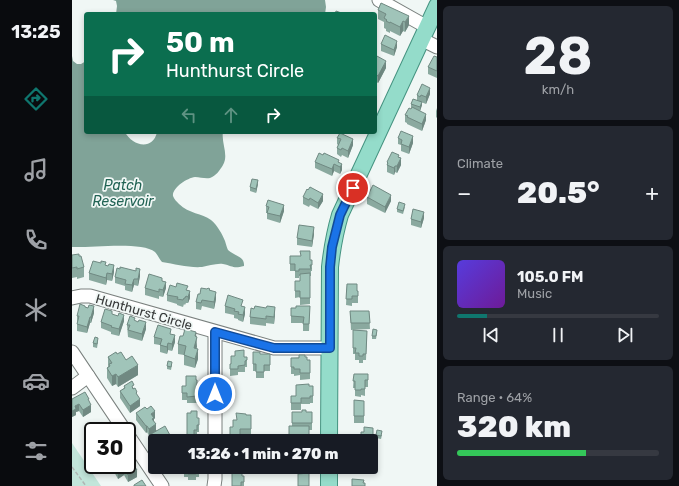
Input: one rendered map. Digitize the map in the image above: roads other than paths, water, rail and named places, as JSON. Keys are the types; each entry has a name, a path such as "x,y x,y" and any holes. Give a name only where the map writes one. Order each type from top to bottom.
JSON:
{"main road":[{"path":"329,434 330,267 332,247 337,224 437,6"},
{"path":"328,486 329,474"}],"street":[{"path":"379,0 424,33 437,47"},
{"name":"Hunthurst Circle","path":"72,298 90,296 274,348 330,348"},
{"path":"215,332 215,434"},
{"path":"72,352 119,422"},
{"path":"72,388 88,376"},
{"path":"136,447 162,486"},
{"path":"214,486 215,474"}],"water":[{"path":"113,0 325,0 326,7 325,12 116,12 116,1"},
{"name":"Patch Reservoir","path":"72,56 73,61 77,64 84,62 84,134 126,134 132,141 147,144 155,138 156,134 223,134 225,161 219,171 210,178 195,177 188,179 177,187 173,193 173,196 183,207 211,220 218,227 228,250 243,260 244,266 235,267 215,264 202,267 182,266 162,262 155,252 139,247 72,247"}]}
